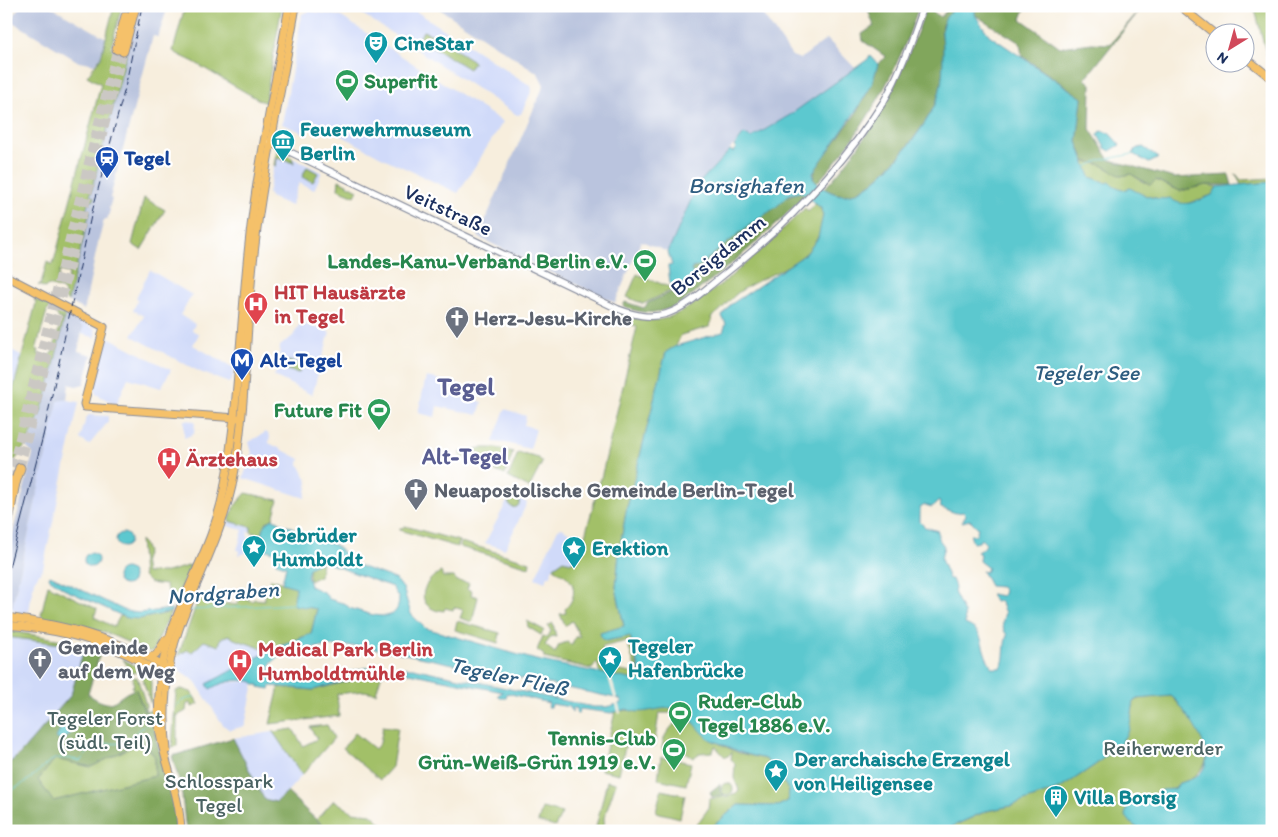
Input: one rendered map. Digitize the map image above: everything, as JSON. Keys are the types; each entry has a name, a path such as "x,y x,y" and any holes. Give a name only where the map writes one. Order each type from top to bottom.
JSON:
{"highway":[{"path":"129,6 120,50 135,6"},
{"path":"6,490 20,468"},
{"path":"6,512 12,481"},
{"path":"6,533 12,481"}],"main road":[{"path":"149,657 156,655 185,606 228,486 238,418 250,254 289,6"},
{"path":"273,110 291,36 296,6"},
{"path":"1180,6 1206,27"},
{"path":"287,17 291,18 289,32 291,36"},
{"path":"1256,66 1272,79"},
{"path":"6,276 104,328 84,404 85,407 238,418"},
{"path":"165,672 176,640 181,614"},
{"path":"6,617 56,626 109,639 149,657 165,672"},
{"path":"6,624 53,632 104,645 165,672"},
{"path":"168,636 163,717 181,831"}],"street":[{"name":"Borsigdamm","path":"618,309 648,317 665,314 679,308 732,269 803,204 858,140 885,99 908,48 923,6"},
{"path":"1056,6 1084,6"},
{"name":"Veitstraße","path":"268,142 618,309"}],"shaded area":[{"path":"20,6 50,6 106,38 101,58 93,65 87,62 79,62 11,21"},
{"path":"138,6 168,6 158,37 153,36 110,198 112,199 110,210 107,220 104,220 98,243 84,310 68,301 89,211 86,210 89,199 93,201 94,197 90,196"},
{"path":"350,6 408,6 531,86 532,90 521,114 517,115"},
{"path":"435,6 769,6 763,15 792,56 800,59 827,39 855,68 790,115 751,138 744,134 698,184 668,252 641,241 615,303 478,237 544,85 538,73"},
{"path":"310,11 340,16 503,122 458,193 381,157 311,119 304,133 282,124 302,14"},
{"path":"277,151 322,172 314,190 299,183 291,206 270,197 268,193"},
{"path":"150,270 192,295 180,315 195,324 192,330 199,334 193,345 234,368 232,381 229,383 200,372 132,336 144,316 133,310 138,300 136,298"},
{"path":"66,314 80,321 79,325 83,327 78,351 92,355 84,384 76,386 69,384 67,399 58,401 12,608 6,609 6,559 33,454 26,447 38,422"},
{"path":"80,321 95,329 96,338 80,333 78,325"},
{"path":"300,323 330,332 312,395 274,376 278,368 280,346 293,336"},
{"path":"110,338 171,370 161,388 128,378 116,405 96,394 94,390 107,339"},
{"path":"6,347 21,357 11,397 8,398"},
{"path":"426,377 459,384 457,394 482,402 478,415 437,406 435,417 418,413"},
{"path":"58,400 79,402 43,568 34,581 29,611 21,613 12,609"},
{"path":"505,409 526,416 524,425 536,429 530,449 493,442"},
{"path":"89,415 108,416 108,422 89,445 80,439 86,418"},
{"path":"184,420 195,421 194,434 184,438"},
{"path":"266,432 270,436 269,443 300,459 299,464 308,482 305,498 243,478 252,453 249,442"},
{"path":"512,492 527,503 505,549 485,543"},
{"path":"229,521 252,528 251,532 247,531 251,551 239,555 240,551 237,550 243,530 228,526"},
{"path":"562,528 583,541 579,557 570,563 564,560 552,569 551,576 548,576 545,582 535,578 558,529"},
{"name":"Medical Park Berlin Humboldtmühle","path":"229,635 270,650 207,684 210,689 217,685 231,682 248,681 254,683 245,726 230,730 223,725 195,681 177,669 176,663 178,656 185,651 192,652 204,641"},
{"path":"6,637 71,644 73,642 85,645 71,695 42,730 10,763 6,759"},
{"path":"273,732 302,775 276,802 264,799 233,738"}],"green space":[{"path":"114,6 122,6 111,48 127,52 90,196 94,197 93,201 89,200 86,210 90,211 68,301 64,298 65,293 62,289 48,285 45,288 38,285 41,284 47,262 53,265 101,84 87,76 101,57","holes":["60,271 69,273 66,286 57,284"]},
{"path":"185,6 282,6 265,103 173,51"},
{"path":"877,6 919,6 890,78 849,144 817,183 813,179 816,167 855,115 872,84 878,64 886,57 863,41 862,34 874,26 868,10"},
{"path":"950,6 956,6 941,27 943,64 940,91 933,109 913,139 886,170 858,192 846,195 824,189 856,149 884,104 907,57 926,8 941,17"},
{"path":"975,6 1026,6 1021,19 1060,47 1092,43 1110,44 1143,6 1085,79 1091,84 1090,129 1110,160 1174,178 1229,175 1232,185 1206,185 1180,191 1156,180 1150,185 1131,174 1121,176 1102,165 1085,161 1077,142 1082,98 1022,56 1020,43 975,15"},
{"path":"1254,6 1272,6 1272,71 1271,71"},
{"path":"423,31 433,35 474,62 469,69 423,41 420,37"},
{"path":"277,151 292,158 294,163 277,158 276,166 274,165"},
{"path":"1085,161 1102,165 1121,176 1131,174 1143,182 1155,180 1180,191 1206,185 1217,187 1212,195 1184,205 1142,195 1130,188 1125,190 1090,177 1086,170"},
{"path":"307,167 318,173 313,182 302,177"},
{"path":"1236,174 1241,180 1272,178 1272,182 1241,185"},
{"path":"339,180 358,190 355,196 338,189"},
{"path":"801,192 806,194 771,229 733,263 681,303 659,312 648,313 623,306 625,302 644,308 648,303 678,289 694,276 691,271 692,268 699,266 787,197"},
{"path":"144,198 165,210 141,250 132,244"},
{"path":"816,203 821,209 823,218 816,240 809,250 788,266 737,293 711,317 712,321 709,327 681,335 676,346 666,352 626,512 619,553 616,587 624,627 601,633 606,641 630,636 641,680 638,682 600,674 597,662 592,669 544,658 544,655 537,650 543,636 547,638 551,631 548,626 553,623 556,637 552,636 545,645 555,653 559,645 567,642 572,645 575,637 580,637 572,621 565,626 560,614 566,613 565,609 574,593 567,577 554,567 564,560 570,563 579,557 602,474 637,327 620,319 621,314 636,319 652,320 663,319 679,313 717,288 805,208 808,212","holes":["627,641 637,674 609,669 602,647"]},
{"name":"Landes-Kanu-Verband Berlin e.V.","path":"637,274 674,289 643,304 627,297"},
{"path":"34,299 51,307 47,311 36,350 39,350 38,354 49,356 53,351 62,318 59,319 54,309 65,315 46,397 39,418 19,455 6,470 6,430 9,405 36,303"},
{"path":"288,361 302,365 299,373 286,370"},
{"path":"480,448 496,448 513,452 505,475 460,456 461,452"},
{"path":"518,453 539,458 542,463 529,488 508,477"},
{"path":"246,493 278,500 273,519 266,522 262,535 251,532 251,527 229,521 234,507"},
{"path":"514,496 520,502 514,508 508,502"},
{"path":"405,526 459,541 457,547 399,530"},
{"path":"140,540 147,552 144,560 146,573 167,572 191,565 174,604 165,585 150,583 143,576"},
{"path":"461,542 530,562 529,567 460,547"},
{"path":"322,561 320,576 309,581 309,568"},
{"path":"441,572 443,577 454,577 456,581 469,583 467,589 472,591 471,595 478,597 472,622 460,618 463,610 454,607 453,610 445,608 444,611 438,611 430,608 426,603 423,597 426,586 435,575"},
{"path":"271,579 297,587 296,591 317,609 311,634 267,650 234,639 229,635 221,638 219,646 204,641 192,652 187,650 178,656 198,600 237,605 240,597 246,599 248,597 248,600 253,601 254,599 264,600"},
{"path":"48,585 97,609 94,617 114,627 120,616 139,619 171,612 153,651 150,652 107,633 43,618 41,615"},
{"path":"457,621 500,633 498,643 455,630"},
{"path":"527,621 544,630 541,635 528,627"},
{"path":"6,630 73,642 69,645 6,637"},
{"name":"Tegeler Forst (südl. Teil)","path":"85,645 101,650 88,694 97,700 110,703 136,689 144,711 151,710 157,742 174,801 176,831 6,831 6,759 10,762 18,756 71,695","holes":["77,728 65,739 57,738 61,731","143,741 155,757 155,776 53,801 38,780 55,759 91,767"]},
{"path":"123,659 151,675 151,705 140,672 132,673"},
{"path":"382,673 376,693 364,691 337,694 339,716 270,724 279,687 313,690"},
{"path":"137,677 146,705 145,711 136,689 133,690 132,686 134,685 132,678"},
{"path":"181,689 191,692 199,704 192,707 191,703 187,704 186,711 177,716 177,746 172,747 176,691"},
{"name":"Reiherwerder","path":"1171,696 1181,707 1203,738 1208,754 1205,764 1199,773 1179,783 1175,789 1158,791 1151,798 1132,803 1132,824 1142,831 949,831 953,826 987,811 1010,806 1061,788 1095,765 1120,744 1134,701"},
{"path":"656,708 677,709 701,728 710,739 739,753 766,759 789,790 788,801 778,806 738,805 707,831 692,831 708,809 709,799 734,795 739,790 734,778 735,764 731,759 732,752 725,757 715,746 713,752 700,753 693,758 684,752 683,754 662,749 665,737 675,723 679,713 659,713 654,747 629,742 630,738 627,738 619,774 601,770 615,712"},
{"path":"327,725 334,738 302,775 273,732 293,729 303,746 317,739 310,727"},
{"path":"383,726 398,728 392,767 380,780 343,748 355,733 375,749 380,743"},
{"name":"Schlosspark Tegel","path":"233,738 264,799 276,802 287,792 328,831 186,831 181,787 172,756"},
{"path":"143,741 155,757 155,776 53,801 38,780 55,759 91,767"},
{"name":"Tennis-Club Grün-Weiß-Grün 1919 e.V.","path":"661,757 691,763 686,785 658,779"},
{"path":"607,781 616,783 604,818 605,831 595,831"},
{"path":"729,783 732,784 732,794 725,795 722,794 721,787 722,784"},
{"path":"720,784 720,792 725,795 712,797 710,792"},
{"name":"Tennis-Club Grün-Weiß-Grün 1919 e.V.","path":"661,790 685,795 680,818 656,812"},
{"path":"334,800 352,812 371,814 390,831 328,831 317,819"},
{"path":"542,808 562,813 555,827 538,822"}],"water":[{"name":"Tegeler See","path":"956,6 975,6 975,15 989,35 1082,98 1077,142 1090,177 1107,183 1110,182 1113,186 1125,190 1130,188 1150,197 1170,198 1180,203 1191,203 1212,195 1217,187 1272,182 1272,831 1142,831 1132,824 1125,815 1128,805 1151,798 1161,790 1175,789 1179,783 1195,777 1204,769 1206,759 1205,747 1200,735 1177,701 1171,696 1137,699 1134,701 1129,730 1120,744 1095,765 1061,788 1010,806 986,811 953,826 949,831 707,831 738,805 778,806 788,801 789,790 766,759 743,753 710,739 689,718 676,709 664,708 638,712 627,709 611,713 580,709 578,714 576,713 577,708 573,708 572,712 570,707 552,704 551,707 548,707 549,703 507,693 506,698 500,698 498,695 503,692 409,673 371,674 313,690 271,686 270,689 259,687 259,685 250,681 240,680 224,683 210,689 207,684 245,663 311,634 317,609 293,605 296,587 282,583 286,566 276,563 278,553 263,549 266,536 262,535 265,524 273,519 294,528 293,533 335,545 357,565 395,579 403,588 411,614 425,628 536,660 640,681 642,677 630,636 606,641 602,639 600,633 624,626 616,587 619,553 626,512 666,352 676,346 723,332 726,324 722,316 730,305 806,254 818,238 823,215 821,208 801,192 790,194 776,207 748,226 699,266 692,268 691,271 694,275 678,289 674,289 670,283 668,266 672,265 668,252 698,184 730,150 733,152 736,148 734,146 744,134 751,138 790,115 868,59 870,55 878,64 872,84 860,105 813,173 813,179 828,191 842,195 859,191 872,183 900,155 933,109 940,91 942,79 943,24 946,17","holes":["939,501 941,508 956,513 963,512 966,515 962,522 970,520 978,528 976,535 970,535 973,543 979,542 981,539 986,544 984,548 977,552 980,554 979,561 988,568 986,572 982,571 990,586 1001,587 1004,591 1002,596 991,594 995,602 1000,601 1005,613 1003,624 1007,635 1001,668 992,668 980,635 975,629 965,624 964,613 954,592 955,587 952,579 949,579 941,559 944,546 938,538 938,531 925,527 920,522 920,508 925,505 932,507","322,561 392,587 399,599 398,608 387,616 372,615 349,608 346,604 329,599 325,593 310,586 307,576 309,568","329,646 358,646 396,652 620,699 622,703 606,707 593,707 413,668 364,668 320,680 299,682 277,678 270,673 270,666 281,656 300,650"]},
{"path":"1101,131 1109,133 1120,145 1110,151 1105,148 1098,135"},
{"path":"1143,147 1159,158 1149,163 1133,154 1136,149"},
{"path":"120,533 126,533 130,540 126,547 120,547 116,543 116,537"},
{"path":"88,553 94,553 98,560 94,567 88,567 84,563 84,557"},
{"path":"125,569 133,577 125,585 117,577"},
{"path":"50,575 126,611 138,613 172,609 171,612 139,619 127,618 68,591 49,578"},
{"path":"68,715 78,719 79,724 65,739 59,740 56,738"}],"pier":[{"name":"Tegeler Hafenbrücke","path":"607,673 610,673 621,713 619,714"}],"waterway":[{"path":"1086,167 1101,160 1133,154"},
{"name":"Nordgraben","path":"190,610 293,604"},
{"name":"Tegeler Fließ","path":"175,707 183,700 194,697"},
{"name":"Tegeler Fließ","path":"6,798 13,790 51,761 62,758 80,761 94,746 124,743 149,722"}],"tunnel":[{"path":"9,480 117,49"},
{"path":"20,468 123,51"}],"tram line":[{"path":"6,579 43,436"}],"railway":[{"path":"43,436 91,216 125,88 142,6"}],"place":[{"name":"CineStar","path":"376,64"},
{"name":"Superfit","path":"347,102"},
{"name":"Feuerwehrmuseum Berlin","path":"283,162"},
{"name":"Tegel","path":"107,179"},
{"name":"Landes-Kanu-Verband Berlin e.V.","path":"645,282"},
{"name":"HIT Hausärzte in Tegel","path":"256,325"},
{"name":"Herz-Jesu-Kirche","path":"457,339"},
{"name":"Alt-Tegel","path":"242,381"},
{"name":"Future Fit","path":"379,431"},
{"name":"Ärztehaus","path":"169,480"},
{"name":"Neuapostolische Gemeinde Berlin-Tegel","path":"416,511"},
{"name":"Gebrüder Humboldt","path":"254,568"},
{"name":"Erektion","path":"574,569"},
{"name":"Tegeler Hafenbrücke","path":"610,679"},
{"name":"Gemeinde auf dem Weg","path":"40,680"},
{"name":"Medical Park Berlin Humboldtmühle","path":"240,682"},
{"name":"Ruder-Club Tegel 1886 e.V.","path":"680,734"},
{"name":"Tennis-Club Grün-Weiß-Grün 1919 e.V.","path":"674,771"},
{"name":"Der archaische Erzengel von Heiligensee","path":"776,792"},
{"name":"Villa Borsig","path":"1056,818"}],"district":[{"name":"Tegel","path":"466,386"},
{"name":"Alt-Tegel","path":"465,456"}],"water label":[{"name":"Borsighafen","path":"746,185"}]}
